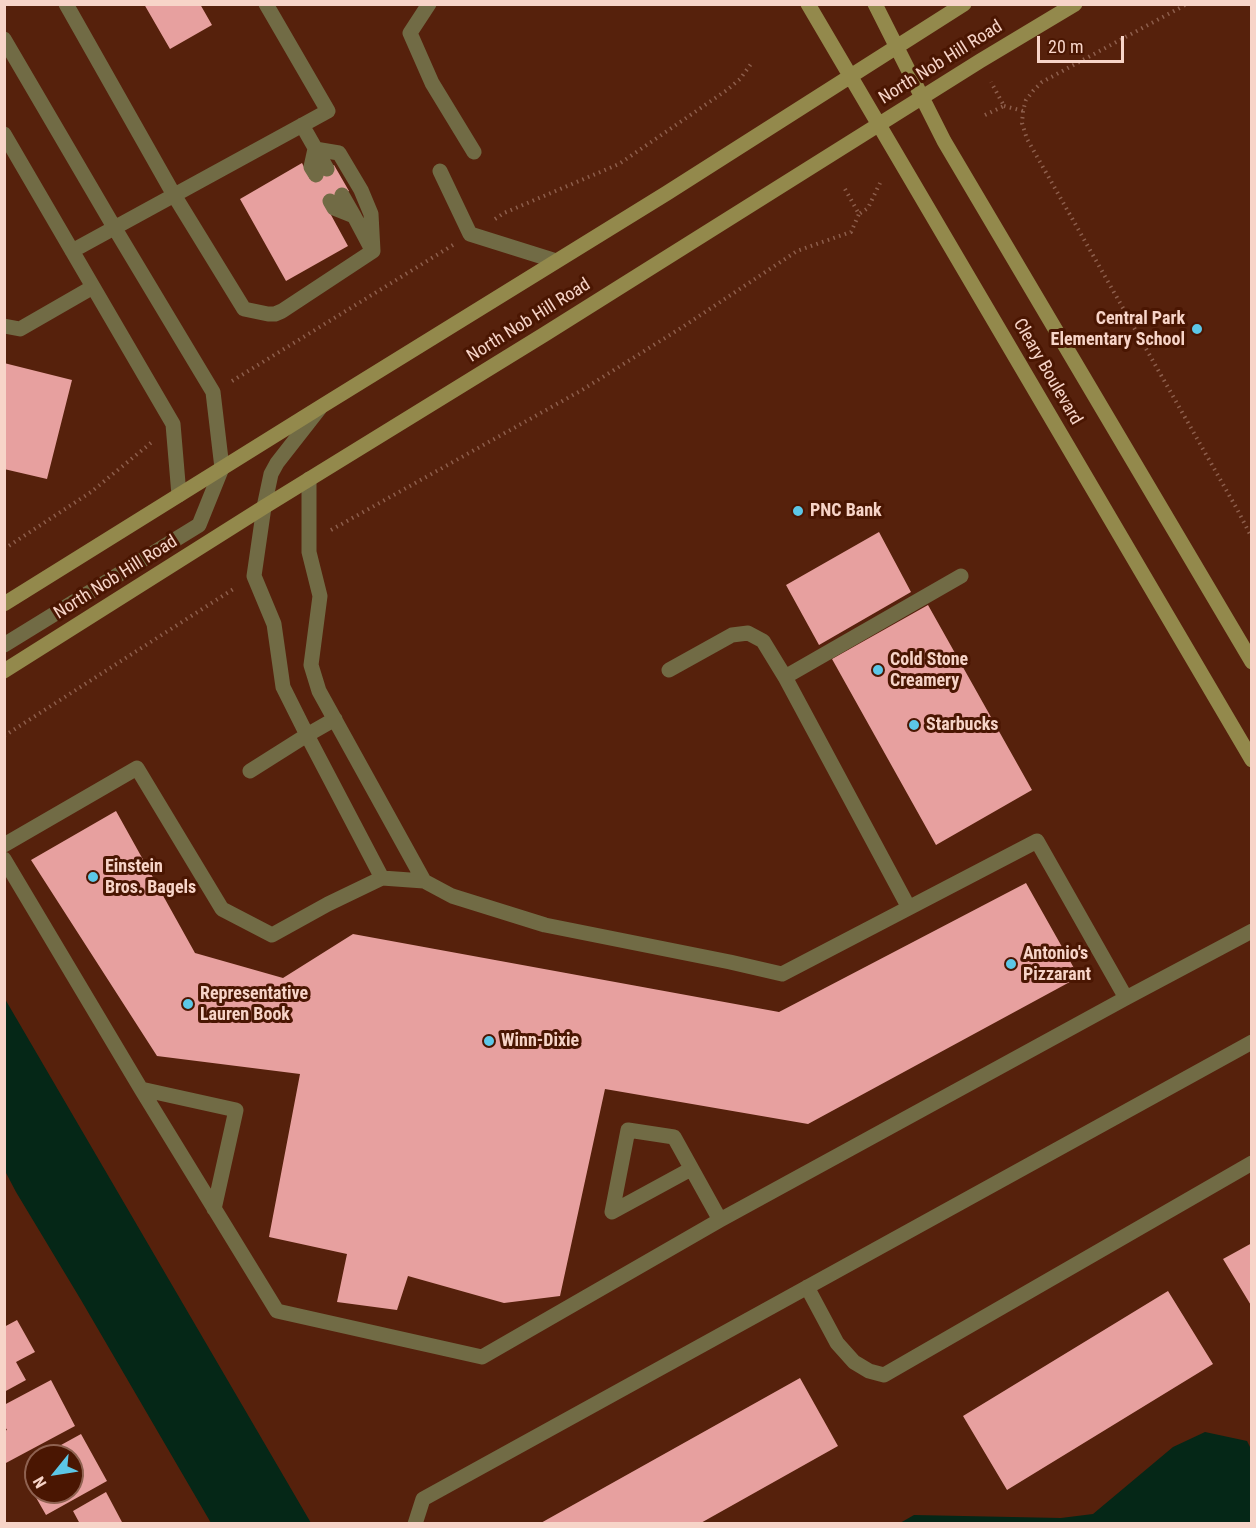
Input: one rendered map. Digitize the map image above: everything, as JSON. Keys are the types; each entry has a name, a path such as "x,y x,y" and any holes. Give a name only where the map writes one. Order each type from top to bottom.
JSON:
{"main road":[{"name":"Cleary Boulevard","path":"808,4 1251,760"},
{"name":"Cleary Boulevard","path":"875,4 950,151 1251,662"},
{"name":"North Nob Hill Road","path":"4,604 667,193 964,4"},
{"name":"North Nob Hill Road","path":"4,671 1075,4"}],"lane":[{"path":"66,4 174,195 244,309 268,314 282,311 373,251"},
{"path":"72,251 328,111 266,4"},
{"path":"429,4 410,33 432,83 474,152"},
{"path":"4,39 213,392 222,468 199,525 4,645"},
{"path":"302,125 315,149 321,172"},
{"path":"4,134 173,424 179,495"},
{"path":"315,149 339,153 361,190 371,214 373,251"},
{"path":"440,171 470,234 556,261"},
{"path":"336,198 334,208 354,216 373,251"},
{"path":"4,326 20,329 93,286"},
{"path":"322,406 271,474 254,576 274,624 283,687 382,878"},
{"path":"309,479 309,552 320,597 310,665 319,691 424,881"},
{"path":"785,677 961,576"},
{"path":"669,670 732,635 748,633 763,641 785,677 909,908"},
{"path":"250,771 335,719"},
{"path":"4,845 137,768 222,909 272,935 382,878 424,881 452,896 545,925 730,962 782,975 1037,841 1126,998"},
{"path":"4,859 277,1311 482,1357 720,1220 1251,931"},
{"path":"415,1524 423,1499 1251,1042"},
{"path":"141,1089 236,1110 214,1209"},
{"path":"691,1169 612,1212 628,1130 674,1137 720,1220"},
{"path":"807,1287 837,1343 854,1362 870,1371 884,1375 1251,1163"}],"path":[{"path":"1187,4 1042,82 1026,100 1022,123 1027,139 1237,509 1251,538"},
{"path":"213,392 504,213 619,164 728,90 751,64"},
{"path":"991,82 1004,106"},
{"path":"984,115 1004,106 1023,111"},
{"path":"309,543 582,390 797,251 851,232 859,214 868,208 880,183"},
{"path":"845,189 859,214"},
{"path":"4,549 91,492 173,424"},
{"path":"4,736 254,576"}],"shaded area":[{"path":"4,999 311,1523 211,1523 16,1192 5,1171"},
{"path":"1205,1432 1247,1441 1251,1449 1251,1523 900,1523 914,1515 1061,1518 1093,1514 1173,1447"}],"building":[{"path":"144,4 200,4 212,25 170,49"},
{"path":"302,163 310,179 334,165 349,191 325,204 348,246 286,281 240,199"},
{"path":"4,363 72,380 47,479 4,469"},
{"path":"879,532 911,592 819,645 786,585"},
{"path":"928,605 1032,790 936,845 832,659"},
{"path":"116,811 195,953 283,978 353,934 779,1012 1026,883 1079,977 808,1124 605,1089 560,1296 504,1303 408,1276 397,1310 337,1302 347,1254 269,1237 300,1074 157,1056 31,860"},
{"path":"1252,1243 1252,1307 1223,1259"},
{"path":"1168,1291 1213,1364 1007,1490 963,1416"},
{"path":"17,1320 35,1352 16,1362 26,1380 4,1392 4,1327"},
{"path":"800,1378 838,1446 699,1524 539,1524"},
{"path":"51,1380 75,1426 41,1444 24,1444 24,1453 4,1464 4,1431 7,1430 4,1425 4,1405"},
{"path":"81,1434 107,1481 84,1494 84,1444 63,1444"},
{"path":"106,1492 123,1524 80,1524 73,1511"},
{"path":"40,1504 66,1504 46,1515"}],"place":[{"name":"Central Park Elementary School","path":"1197,329"},
{"name":"PNC Bank","path":"798,511"},
{"name":"Cold Stone Creamery","path":"878,670"},
{"name":"Starbucks","path":"914,725"},
{"name":"Einstein Bros. Bagels","path":"93,877"},
{"name":"Antonio's Pizzarant","path":"1011,964"},
{"name":"Representative Lauren Book","path":"188,1004"},
{"name":"Winn-Dixie","path":"489,1041"}]}
